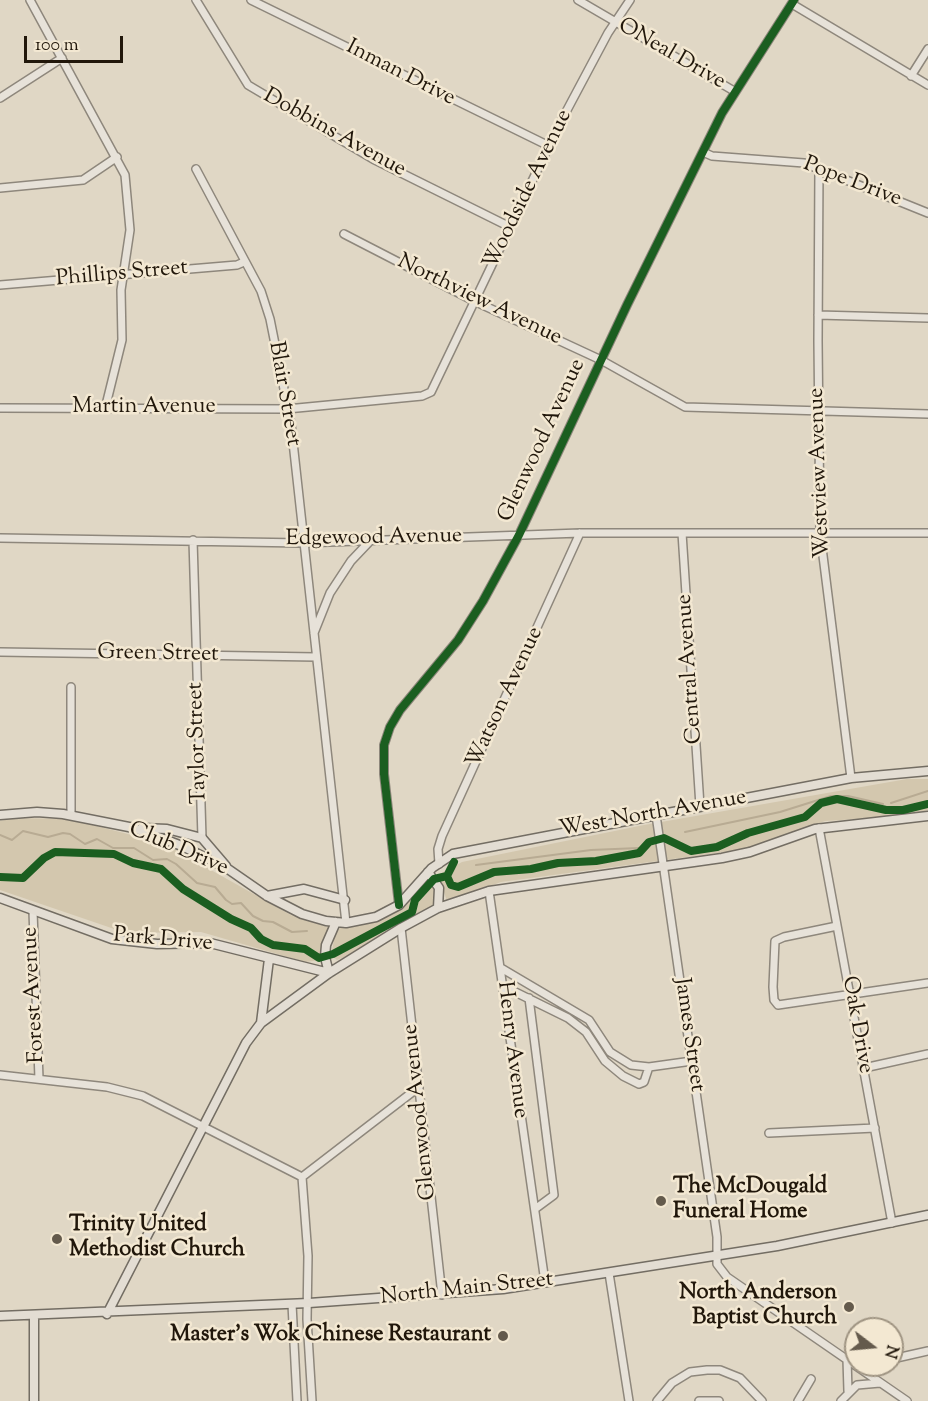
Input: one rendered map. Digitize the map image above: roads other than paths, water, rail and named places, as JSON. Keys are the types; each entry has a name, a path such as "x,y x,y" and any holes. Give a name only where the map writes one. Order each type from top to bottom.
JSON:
{"main road":[{"path":"911,771 928,764"},
{"name":"West North Avenue","path":"399,905 428,872 453,854 851,778 928,771"},
{"name":"Club Drive","path":"0,815 37,812 71,815 134,828 182,846 228,869 267,896 302,914 341,922"},
{"path":"107,1314 238,1055 261,1023 329,973 401,928 438,908 489,891 750,852 819,828 928,816"},
{"path":"134,828 167,829 202,838 228,869"},
{"path":"428,872 439,888 438,908"},
{"path":"267,896 304,889 345,900"},
{"name":"Park Drive","path":"0,898 112,939 157,944 210,943 329,973"},
{"path":"329,973 325,957 326,945 341,922 376,917 399,905"},
{"path":"261,1023 269,959"},
{"name":"North Main Street","path":"0,1316 107,1314 442,1295 716,1256 928,1215"},
{"path":"34,1315 34,1401"}],"street":[{"path":"30,0 125,175 130,230 124,275 122,340 105,409"},
{"name":"Dobbins Avenue","path":"196,0 248,86 373,159 510,227"},
{"name":"Inman Drive","path":"251,0 549,146"},
{"name":"ONeal Drive","path":"578,0 734,91"},
{"name":"Woodside Avenue","path":"287,409 422,396 430,392 549,146 615,22 630,0"},
{"path":"793,2 928,85"},
{"name":"Glenwood Avenue","path":"399,905 384,774 384,745 390,727 458,640 519,535 601,360 734,91 793,2"},
{"path":"910,76 928,49"},
{"path":"0,98 62,58"},
{"name":"Pope Drive","path":"703,152 712,156 794,161 819,168 928,213"},
{"path":"0,188 83,180 117,157"},
{"name":"Westview Avenue","path":"819,168 820,532 851,778"},
{"name":"Blair Street","path":"196,169 266,302 287,409 345,900 341,922"},
{"name":"Northview Avenue","path":"344,234 474,301 601,360 693,409 928,414"},
{"name":"Phillips Street","path":"0,285 237,265 244,262"},
{"path":"818,315 928,318"},
{"name":"Martin Avenue","path":"0,408 287,409"},
{"name":"Edgewood Avenue","path":"0,538 303,543 580,533 928,533"},
{"name":"Watson Avenue","path":"439,864 438,849 442,836 580,533"},
{"name":"Central Avenue","path":"682,533 700,806"},
{"name":"Taylor Street","path":"193,540 202,838"},
{"name":"Blair Street","path":"314,635 330,593 351,561 370,541"},
{"name":"Green Street","path":"0,652 196,657 316,657"},
{"path":"71,687 71,815"},
{"name":"James Street","path":"656,814 717,1237 716,1256"},
{"name":"Oak Drive","path":"819,828 892,1222"},
{"name":"Henry Avenue","path":"489,891 545,1282"},
{"name":"Forest Avenue","path":"33,910 39,1079"},
{"path":"837,926 775,941 773,951 774,1000 778,1005 928,983"},
{"name":"Glenwood Avenue","path":"401,928 442,1295"},
{"path":"501,968 589,1020 610,1052 618,1059 631,1065 649,1067 692,1061"},
{"path":"503,986 568,1018 586,1032 605,1061 623,1076 639,1084 644,1082 649,1067"},
{"name":"Henry Avenue","path":"529,998 554,1195 535,1209"},
{"path":"864,1068 928,1054"},
{"path":"0,1075 127,1091 202,1125 302,1177"},
{"path":"302,1177 419,1087"},
{"path":"769,1133 875,1128"},
{"path":"302,1177 312,1401"},
{"path":"716,1256 718,1266 726,1277 844,1357"},
{"path":"609,1273 629,1401"},
{"path":"292,1304 297,1401"},
{"path":"904,1356 928,1351"},
{"path":"657,1401 672,1383 690,1372 707,1370 720,1370 740,1378 762,1401"},
{"path":"848,1377 848,1391"},
{"path":"872,1377 901,1399"},
{"path":"798,1401 811,1379"},
{"path":"841,1401 848,1391 857,1385 880,1383"},
{"path":"699,1401 719,1401"}],"waterway":[{"path":"891,803 928,791"},
{"path":"685,832 780,812 831,796 848,796 883,804"},
{"path":"0,835 12,840 23,831 48,837 63,833 70,834 85,844 97,839 113,848 134,848 153,860 167,859 176,864 197,883 215,887 226,900 232,904 241,903 253,916 263,921 273,922 292,932 307,931"},
{"path":"476,865 591,850 639,848"}],"place":[{"name":"The McDougald Funeral Home","path":"661,1201"},
{"name":"Trinity United Methodist Church","path":"57,1239"},
{"name":"North Anderson Baptist Church","path":"849,1307"},
{"name":"Master's Wok Chinese Restaurant","path":"503,1336"}]}
